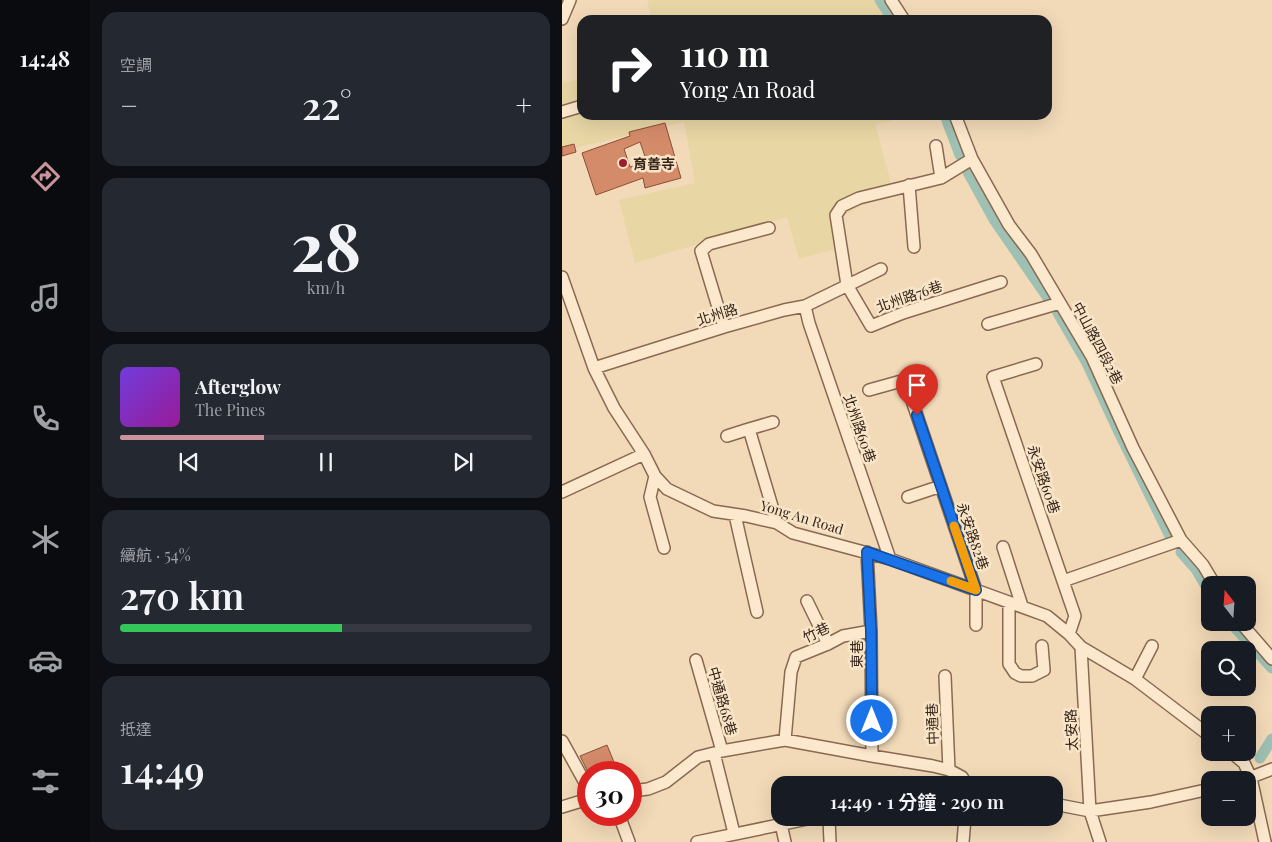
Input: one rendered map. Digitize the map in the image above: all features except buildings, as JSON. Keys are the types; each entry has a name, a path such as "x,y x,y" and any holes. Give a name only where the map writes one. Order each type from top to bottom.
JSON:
{"street":[{"path":"562,19 570,0"},
{"path":"891,0 901,15"},
{"path":"562,112 577,108"},
{"name":"中山路四段2巷","path":"958,120 972,158 1008,225 1031,254 1092,357 1133,448 1181,540 1203,565 1210,576"},
{"path":"936,146 940,178"},
{"path":"847,285 836,215 842,206 859,198 940,178 972,158"},
{"path":"909,185 914,247"},
{"path":"724,327 701,251 709,244 770,228"},
{"name":"北州路","path":"594,368 724,327 805,306 881,269"},
{"name":"Yong An Road","path":"562,277 594,368 614,408 644,454 655,476 667,489 713,512 777,523 793,533 890,559 1047,616 1069,634 1081,647 1135,679 1201,729"},
{"name":"北州路76巷","path":"847,285 871,326 903,313 1001,282"},
{"path":"988,324 1060,303"},
{"name":"北州路60巷","path":"805,306 809,324 890,559"},
{"name":"永安路60巷","path":"1036,364 993,377 1075,616 1069,634"},
{"name":"永安路82巷","path":"870,390 905,380 976,590 976,625"},
{"path":"727,436 773,422"},
{"path":"749,430 777,523"},
{"path":"562,492 644,454"},
{"path":"655,476 650,497 664,548"},
{"path":"908,497 941,486"},
{"path":"735,515 757,612"},
{"path":"1063,581 1181,540"},
{"path":"1002,547 1022,606"},
{"name":"東巷","path":"867,552 871,631 872,756"},
{"path":"807,601 828,644"},
{"path":"1009,602 1009,664 1015,673 1021,676 1032,676 1044,670 1042,646"},
{"name":"竹巷","path":"785,740 791,672 796,657 843,636 871,631"},
{"path":"1248,631 1272,659"},
{"path":"1135,679 1152,646"},
{"name":"太安路","path":"1081,647 1090,811 1100,842"},
{"name":"中通路68巷","path":"696,660 740,836"},
{"name":"中通巷","path":"945,676 949,770"},
{"path":"562,740 577,768"},
{"path":"642,790 666,782 698,757 785,740 933,766 949,770 960,776"},
{"path":"1242,761 1260,774 1266,834"},
{"path":"1063,806 1090,811 1151,802 1201,791"},
{"path":"562,807 577,802"},
{"path":"623,826 628,842"},
{"path":"697,842 740,836 774,826"},
{"path":"781,826 785,842"},
{"path":"829,826 830,842"},
{"path":"963,842 964,826"}],"shaded area":[{"path":"647,0 874,0 884,15 651,15"},
{"path":"577,79 577,120 894,120 875,124 894,194 863,205 843,216 846,246 799,259 787,217 635,263 619,200 695,183 684,122 562,151 562,83"}],"waterway":[{"path":"880,0 890,15"},
{"path":"947,120 960,155"},
{"path":"968,172 995,221 1048,298"},
{"path":"1058,313 1087,363 1170,536"},
{"path":"1181,552 1201,578"},
{"path":"1238,631 1272,668"},
{"path":"1260,758 1272,739"}],"slow traffic":[{"path":"951,581 976,590 954,526"}],"place":[{"name":"育善寺","path":"623,163"}],"route":[{"path":"872,721 871,631 867,552 976,590 917,415"}]}
